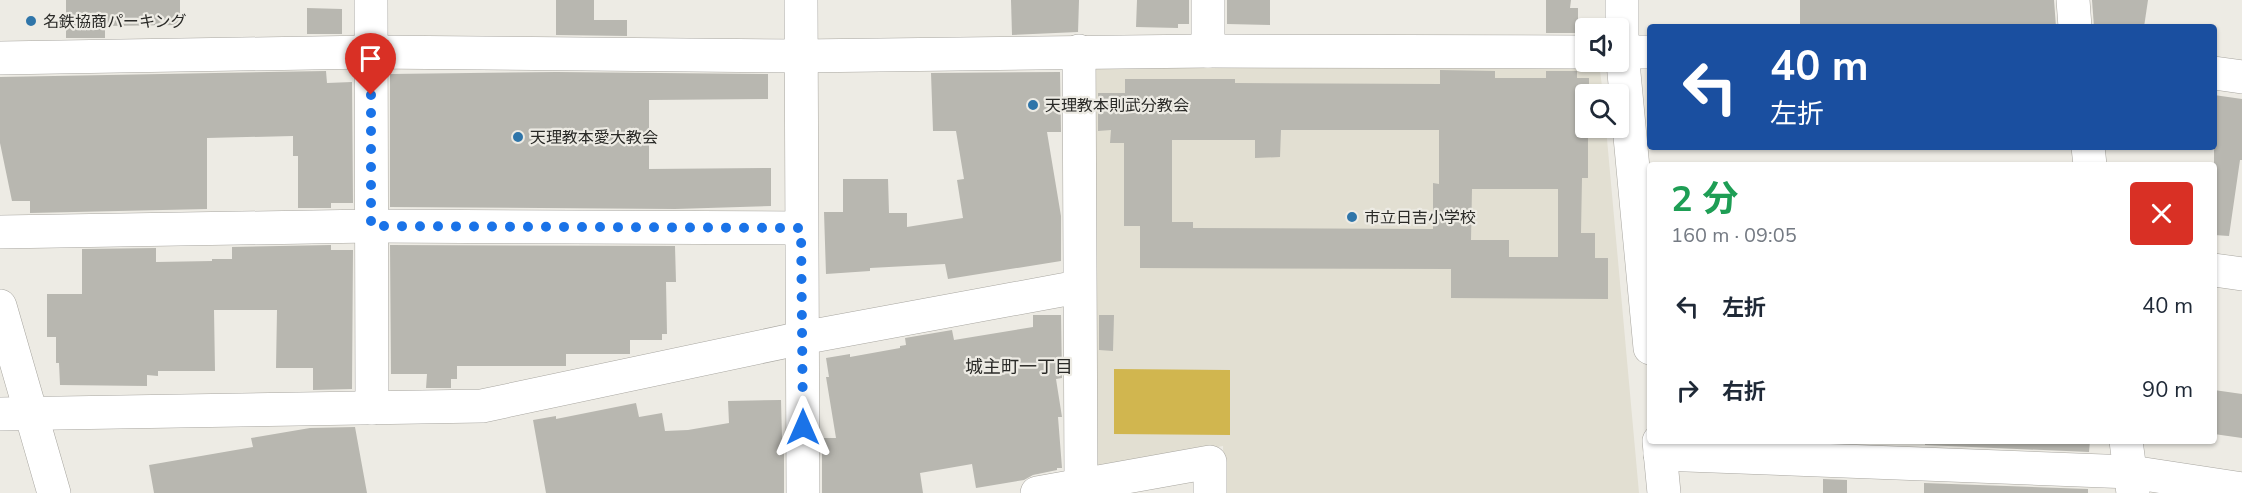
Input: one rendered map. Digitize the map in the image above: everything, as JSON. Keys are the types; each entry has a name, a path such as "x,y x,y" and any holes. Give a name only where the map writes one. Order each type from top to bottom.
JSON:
{"street":[{"path":"371,0 372,408"},
{"path":"801,0 803,493"},
{"path":"1208,0 1208,51"},
{"path":"1622,0 1630,52 1647,285"},
{"path":"2073,0 2075,24"},
{"path":"0,57 371,52 801,56 1078,51 1575,52"},
{"path":"1078,51 1081,485"},
{"path":"2217,73 2242,77"},
{"path":"0,232 371,226 801,228"},
{"path":"2217,270 2242,274"},
{"path":"15,414 482,406 802,338 1078,287"},
{"path":"0,306 15,414 54,493"},
{"path":"1664,493 1660,447 2130,469 2242,489"},
{"path":"1037,493 1210,462 1210,493"}],"shaded area":[{"name":"市立日吉小学校","path":"1575,64 1575,72 1600,72 1602,84 1575,84 1575,138 1607,138 1639,493 1224,493 1223,446 1104,467 1090,462 1090,75 1098,66"},
{"path":"1114,369 1230,370 1230,435 1114,434"}],"building":[{"path":"66,0 180,0 180,25 105,26 105,38 66,38"},
{"path":"556,0 594,0 594,20 627,20 627,36 556,35"},
{"path":"1011,0 1079,0 1078,32 1012,35"},
{"path":"1137,0 1189,0 1189,24 1178,24 1178,28 1136,27"},
{"path":"1227,0 1270,0 1270,25 1227,24"},
{"path":"1546,0 1571,0 1570,8 1578,8 1575,33 1546,33"},
{"path":"1800,0 2054,0 2056,24 1883,24 1800,24"},
{"path":"2092,0 2148,0 2144,24 2094,24"},
{"path":"307,8 342,9 342,34 307,34"},
{"path":"1440,70 1495,71 1495,78 1546,78 1546,71 1575,71 1577,78 1589,78 1589,84 1575,84 1575,138 1588,138 1588,178 1582,178 1581,233 1595,233 1595,258 1608,258 1608,299 1451,298 1451,269 1140,268 1140,226 1124,226 1124,143 1110,143 1111,130 1098,131 1098,93 1125,93 1125,79 1235,79 1235,83 1440,84","holes":["1281,130 1439,130 1439,184 1433,183 1433,229 1193,228 1193,222 1172,222 1172,140 1255,140 1255,158 1280,157","1472,189 1558,189 1558,257 1509,257 1509,240 1471,240"]},
{"path":"326,71 327,83 352,82 353,203 331,203 331,208 298,208 298,156 293,156 293,136 207,138 207,209 30,213 30,201 12,201 0,143 0,77"},
{"path":"556,72 768,74 768,99 649,100 649,169 771,168 771,206 675,209 390,207 390,74"},
{"path":"1060,72 1061,132 1047,132 1061,216 1061,261 948,279 945,264 870,268 870,271 826,274 824,212 843,212 843,179 888,179 889,213 907,213 907,227 963,218 957,180 964,179 956,131 933,131 931,73"},
{"path":"2217,95 2242,99 2242,160 2240,160 2229,236 2217,235 2217,162 2214,162 2214,150 2217,150"},
{"path":"331,245 331,250 353,250 352,389 313,390 313,368 276,368 277,310 214,310 215,371 158,371 158,376 147,375 147,386 60,385 59,363 56,363 56,337 47,337 47,294 82,294 82,249 156,248 156,262 232,259 232,247"},
{"path":"390,245 675,246 676,282 666,282 667,334 662,334 662,340 630,340 630,354 566,354 566,366 457,366 457,379 451,379 451,388 426,388 427,374 391,374"},
{"path":"1033,315 1061,315 1062,378 1056,379 1062,417 1058,417 1062,468 1033,475 1024,480 976,488 972,464 920,473 923,493 822,493 822,438 836,438 826,377 829,377 826,358 850,354 850,357 900,348 906,345 905,338 952,330 954,340 1033,327"},
{"path":"1099,315 1114,315 1113,351 1099,350"},
{"path":"2217,390 2242,394 2242,438 2217,434"},
{"path":"781,400 784,493 546,493 533,420 556,416 556,419 636,403 639,417 662,413 665,431 688,430 729,423 728,401"},
{"path":"355,427 367,493 154,493 149,465 253,447 251,438 310,428"},
{"path":"1925,444 2090,444 2089,452"},
{"path":"1823,479 1847,480 1847,493 1823,493"},
{"path":"1924,483 2088,489 2088,493 1924,493"}],"place":[{"name":"名鉄協商パーキング","path":"31,21"},
{"name":"天理教本則武分教会","path":"1033,105"},
{"name":"天理教本愛大教会","path":"518,137"},
{"name":"市立日吉小学校","path":"1352,217"}],"district":[{"name":"城主町一丁目","path":"1019,367"}],"route":[{"path":"371,95 371,226 801,228 803,427"}]}
